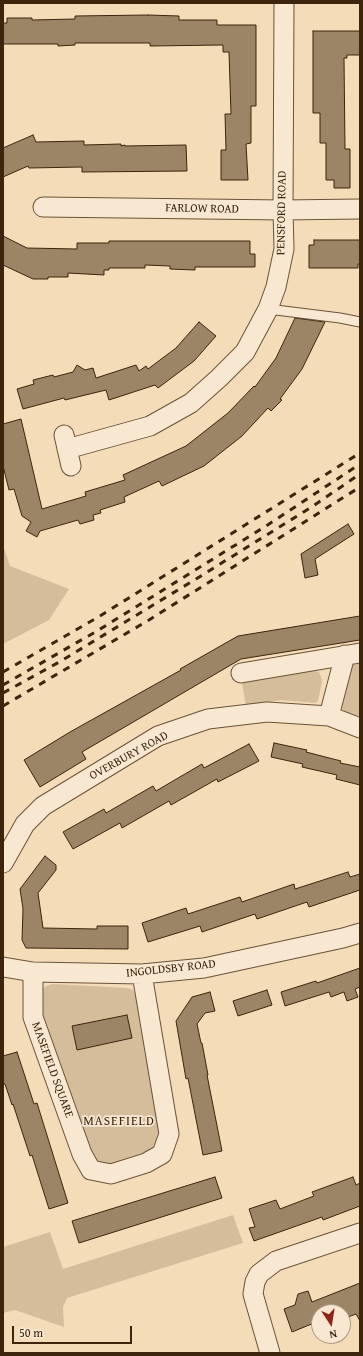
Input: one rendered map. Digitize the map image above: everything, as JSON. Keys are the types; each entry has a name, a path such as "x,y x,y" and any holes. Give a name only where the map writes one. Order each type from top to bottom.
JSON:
{"street":[{"name":"PENSFORD ROAD","path":"67,450 150,426 191,403 245,352 268,309 276,287 284,250 284,3"},
{"name":"FARLOW ROAD","path":"43,207 283,210 360,209"},
{"path":"241,673 352,654"},
{"path":"329,716 352,654"},
{"name":"OVERBURY ROAD","path":"3,863 25,824 44,806 158,736 208,718 267,712 329,716 360,728"},
{"name":"INGOLDSBY ROAD","path":"3,967 33,972 142,974 204,968 343,938 360,932"},
{"name":"MASEFIELD SQUARE","path":"33,972 33,1017 82,1154 91,1170 111,1174 146,1163 162,1154 169,1134 142,974"},
{"path":"270,1353 253,1294 255,1282 259,1274 276,1261 360,1233"}],"lane":[{"path":"268,309 360,322"}],"shaded area":[{"path":"3,545 10,566 69,589 49,620 3,644"},
{"path":"360,663 360,717 344,711 341,707 348,667"},
{"path":"305,667 306,672 319,672 321,677 322,682 318,701 315,703 281,700 246,706 241,677"},
{"path":"53,984 128,988 133,990 136,996 159,1129 158,1138 154,1147 145,1152 106,1165 94,1161 37,1018 42,990 46,986"},
{"path":"233,1215 243,1243 67,1298 63,1307 64,1327 15,1310 3,1313 3,1247 50,1232 63,1269"}],"building":[{"path":"75,16 179,16 179,20 217,20 217,25 256,25 256,106 251,106 251,143 246,144 248,180 221,180 221,150 226,150 225,114 231,114 229,52 223,52 223,45 150,46 150,43 75,43 75,45 58,46 58,44 3,44 3,23 7,23 7,18 32,18 32,20 75,19"},
{"path":"313,31 360,31 360,55 347,55 347,58 344,58 345,149 350,149 350,188 334,188 334,180 326,180 326,143 320,143 320,113 313,113"},
{"path":"33,135 36,142 84,141 84,145 121,144 121,146 186,145 187,171 82,172 82,167 29,168 28,166 3,177 3,148"},
{"path":"3,236 27,248 77,249 77,243 109,243 109,241 250,241 250,254 255,254 255,267 195,267 195,270 170,269 170,266 145,265 145,268 109,268 109,270 104,270 104,275 68,273 68,277 33,279 3,265"},
{"path":"314,240 360,240 360,264 358,264 358,268 309,268 309,245 314,245"},
{"path":"295,318 325,322 302,369 280,399 282,400 271,411 268,408 242,436 204,466 162,486 159,481 124,497 125,502 100,510 101,513 93,515 94,520 80,524 78,520 40,531 37,537 26,531 31,522 22,516 14,489 9,490 3,466 3,424 21,419 42,509 86,496 85,492 125,480 123,475 186,446 228,413 254,386 255,387 276,358"},
{"path":"199,322 216,336 194,361 158,388 155,385 109,400 106,390 65,400 64,398 23,409 17,389 34,384 33,380 73,372 77,365 85,370 93,368 96,378 136,365 139,371 146,366 148,369 176,348"},
{"path":"348,524 354,534 315,559 318,575 305,578 301,554"},
{"path":"360,616 360,640 241,659 82,752 86,759 40,787 24,760 238,636"},
{"path":"274,743 307,750 306,752 341,761 340,763 360,767 360,785 336,779 337,775 302,767 303,764 271,757"},
{"path":"249,744 259,761 218,782 217,779 171,805 169,801 122,828 120,823 73,849 63,832 104,809 106,813 153,786 156,791 202,764 204,768"},
{"path":"45,856 56,865 56,870 38,893 43,928 97,929 97,926 128,926 128,949 26,948 22,940 23,909 20,889"},
{"path":"348,872 350,877 360,874 360,890 309,907 307,902 257,919 255,914 202,932 200,926 148,942 142,923 186,908 188,914 240,897 242,902 294,884 295,889"},
{"path":"360,968 360,987 355,989 358,997 347,1001 344,992 331,997 329,992 285,1006 281,992 316,981 317,983"},
{"path":"267,990 272,1005 238,1016 233,1001"},
{"path":"210,992 215,1011 205,1013 197,1024 202,1043 222,1151 203,1155 188,1078 186,1079 176,1021 192,997"},
{"path":"127,1015 132,1038 77,1050 72,1026"},
{"path":"17,1052 34,1104 37,1103 68,1203 49,1209 32,1155 30,1156 13,1104 12,1105 5,1084 3,1084 3,1056"},
{"path":"215,1177 222,1198 79,1243 72,1221"},
{"path":"353,1177 356,1185 360,1183 360,1206 323,1220 322,1217 254,1241 249,1228 255,1227 249,1209 276,1200 280,1209 314,1196 312,1192"},
{"path":"360,1283 360,1321 356,1314 351,1316 351,1304 311,1304 311,1324 292,1332 284,1309 295,1305 298,1294 308,1291 312,1302"}],"railway":[{"path":"3,672 100,616 360,453"},
{"path":"3,685 97,631 266,526 360,464"},
{"path":"3,693 61,661 196,579 310,508 360,474"},
{"path":"3,706 149,620 360,487"}],"district":[{"name":"MASEFIELD","path":"119,1122"}]}
